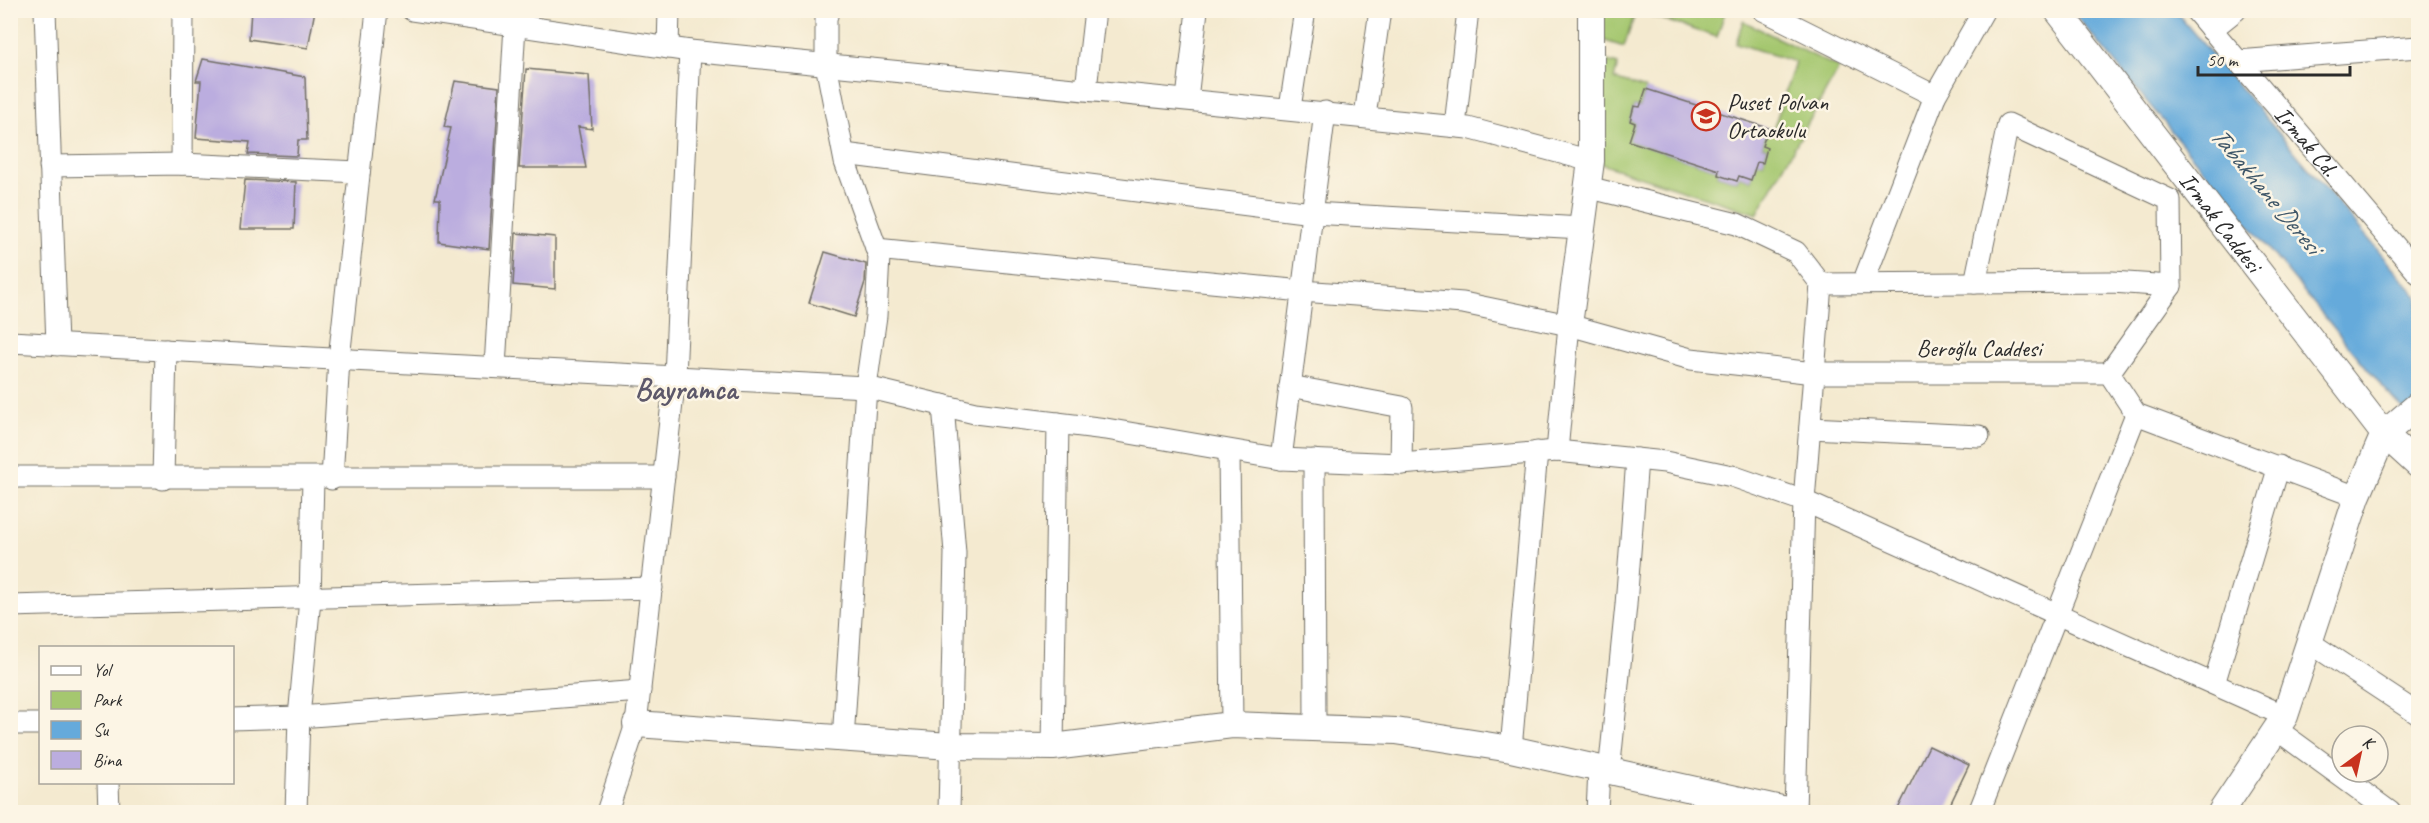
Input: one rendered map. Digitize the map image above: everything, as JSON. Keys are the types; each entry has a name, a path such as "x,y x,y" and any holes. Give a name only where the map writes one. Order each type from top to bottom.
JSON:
{"street":[{"path":"45,10 57,345"},
{"path":"182,164 183,10"},
{"path":"296,813 299,717 310,599 377,10"},
{"path":"412,10 690,51 1290,108 1455,126 1591,161"},
{"path":"669,10 669,48"},
{"path":"829,10 826,18 826,64 844,154 879,256 876,316 866,387 843,740"},
{"path":"1086,89 1095,10"},
{"path":"1187,99 1197,10"},
{"path":"1290,108 1305,10"},
{"path":"1365,116 1380,10"},
{"path":"1455,126 1468,10"},
{"path":"1511,748 1547,452 1569,326 1591,161 1591,10"},
{"path":"1763,10 1935,96"},
{"path":"1863,283 1935,96 1984,10"},
{"name":"Irmak Caddesi","path":"2056,10 2390,429"},
{"name":"Irmak Cd.","path":"2195,10 2418,273"},
{"path":"2211,30 2236,10"},
{"path":"495,367 515,26"},
{"path":"2238,61 2418,47"},
{"path":"607,813 636,724 664,477 675,376 690,51"},
{"path":"1281,459 1325,112"},
{"path":"1975,283 2008,124 2170,200 2172,286 2109,373 2136,414 2357,497"},
{"path":"844,154 1312,213 1582,228"},
{"path":"50,166 182,164 359,172"},
{"path":"636,724 950,746 1053,747 1232,725 1315,726 1396,731 1511,748 1795,813 1804,501 1821,284 1796,252 1737,224 1587,187"},
{"name":"Beroğlu Caddesi","path":"876,249 1302,291 1463,303 1569,326 1691,359 1814,373 2109,373"},
{"path":"1821,284 2112,282 2172,286"},
{"path":"10,342 866,387 975,413 1058,423 1281,459 1401,464 1547,452 1637,459 1732,476 1804,501 2214,684 2281,722 2390,813"},
{"path":"163,479 166,350"},
{"path":"1290,387 1402,407 1401,464"},
{"path":"943,405 955,553 949,813"},
{"path":"2221,813 2281,722 2357,497 2390,429 2418,405"},
{"path":"1978,813 2059,614 2136,414"},
{"path":"1053,747 1058,423"},
{"path":"1810,428 1979,436"},
{"path":"2390,429 2418,465"},
{"path":"1229,450 1232,725"},
{"path":"1597,813 1626,605 1637,459"},
{"path":"1314,460 1315,726"},
{"path":"2214,684 2279,466"},
{"path":"10,477 323,479 664,477"},
{"path":"10,606 651,588"},
{"path":"2309,642 2418,714"},
{"path":"234,719 299,717 640,691"},
{"path":"10,724 39,724"},
{"path":"108,784 109,813"}],"green space":[{"path":"1723,10 1725,12 1717,37 1636,11 1624,47 1599,39 1599,11"},
{"path":"1743,21 1839,68 1757,214 1601,164 1600,59 1618,64 1614,79 1646,89 1640,107 1634,106 1630,121 1635,123 1630,141 1719,170 1718,175 1737,181 1739,176 1751,180 1757,162 1763,163 1767,148 1762,146 1768,128 1773,130 1795,62 1736,43"}],"water":[{"name":"Tabakhane Deresi","path":"2072,11 2175,11 2418,297 2418,425 2381,385"}],"building":[{"path":"251,10 315,10 308,48 249,39"},
{"path":"203,59 305,77 307,140 298,140 297,156 248,154 250,142 196,138 201,81 196,81"},
{"path":"526,69 589,75 592,129 578,127 586,168 519,168"},
{"path":"455,81 499,87 489,249 439,242 440,199 435,199 451,128 444,127"},
{"path":"1646,89 1768,128 1762,146 1767,148 1763,163 1757,162 1751,180 1739,176 1737,181 1718,175 1719,170 1629,141 1635,123 1630,121 1634,106 1640,107"},
{"path":"245,180 296,182 294,229 240,229"},
{"path":"516,233 555,237 555,289 513,285"},
{"path":"825,252 866,264 865,282 854,317 809,303"},
{"path":"1929,746 1969,765 1946,813 1896,813"}],"place":[{"name":"Puset Polvan Ortaokulu","path":"1706,116"}],"district":[{"name":"Bayramca","path":"686,389"}]}
